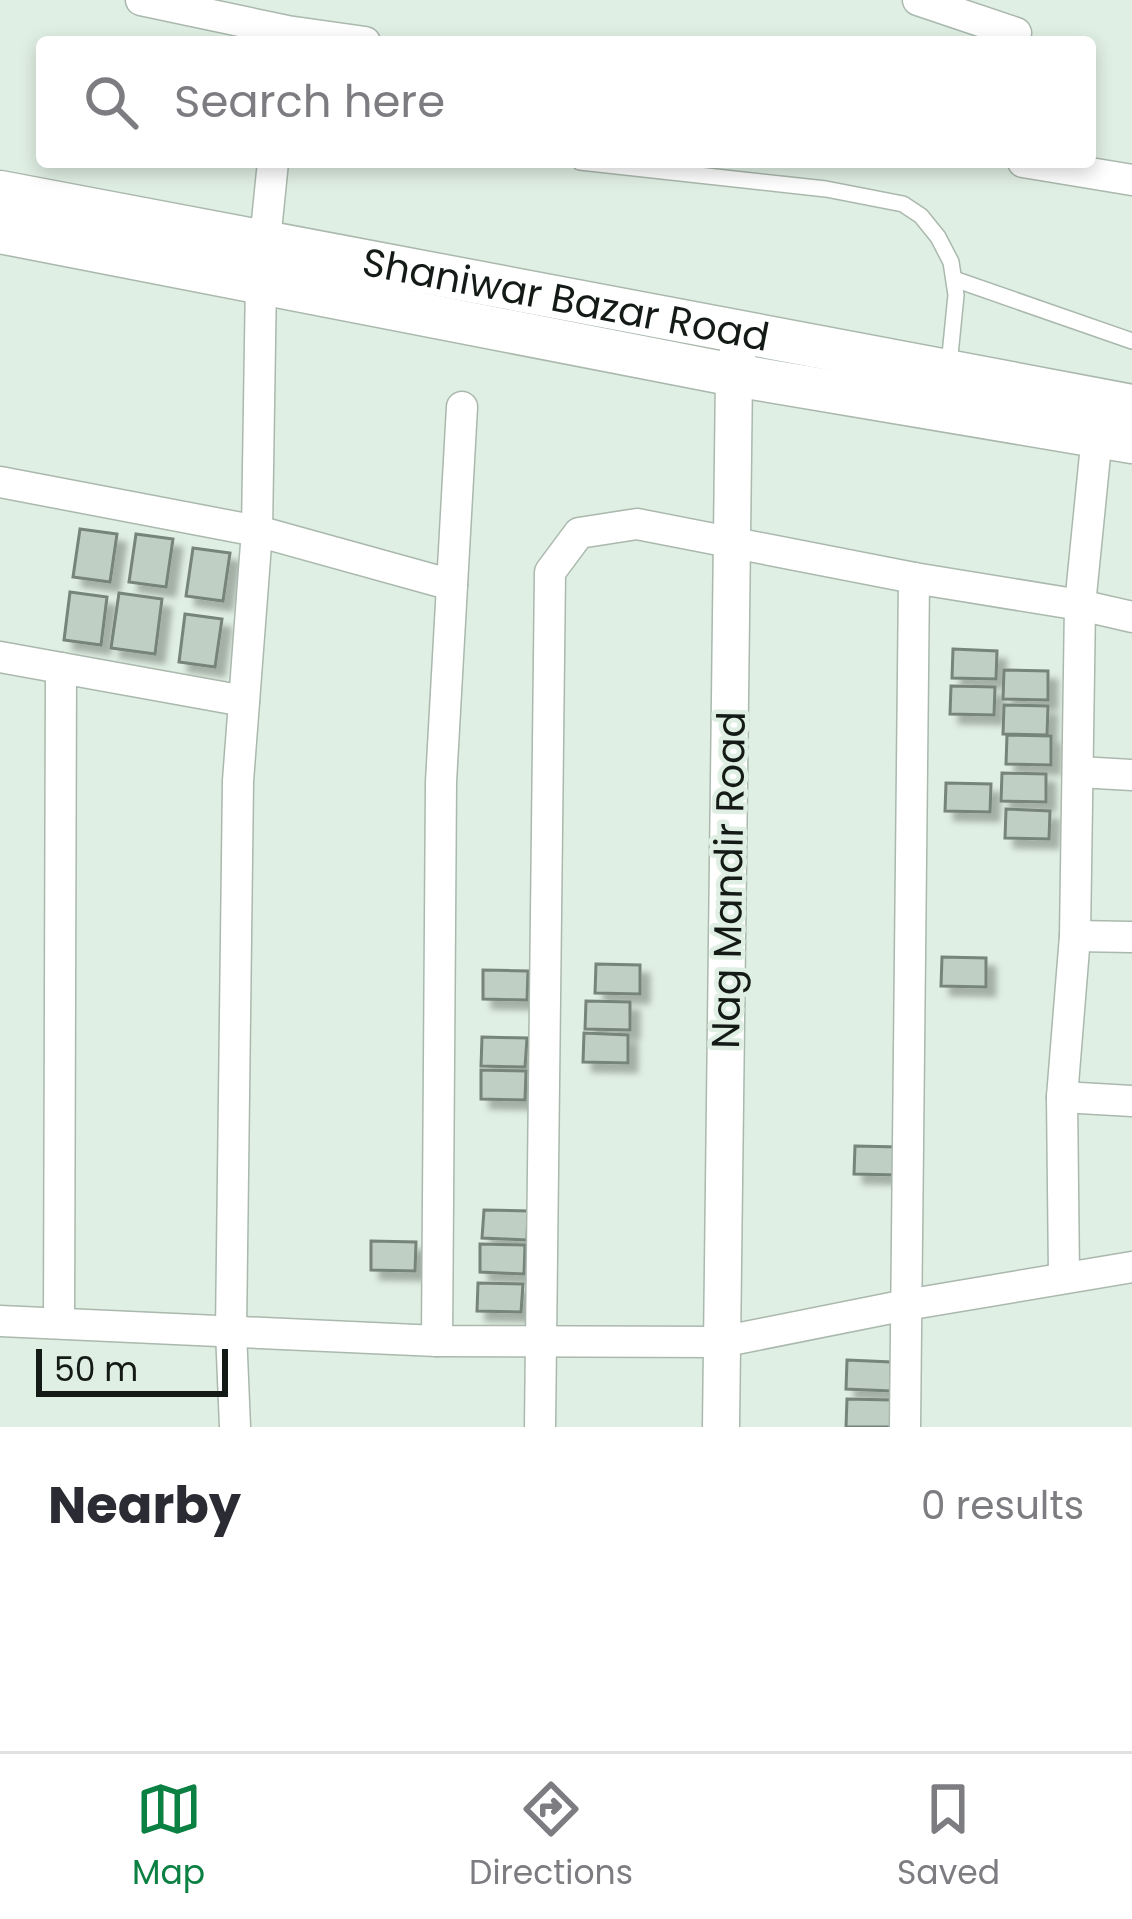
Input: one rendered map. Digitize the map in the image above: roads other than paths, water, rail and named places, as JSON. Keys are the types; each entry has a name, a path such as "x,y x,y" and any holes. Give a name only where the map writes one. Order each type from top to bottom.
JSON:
{"main road":[{"name":"Shaniwar Bazar Road","path":"0,192 263,261 740,333 1132,406"},
{"path":"0,232 263,261 734,375 1114,439"}],"street":[{"path":"141,0 338,36"},
{"path":"918,0 1016,33"},
{"path":"235,1427 231,1331 238,781 257,531 263,261 272,168"},
{"path":"1059,168 1132,180"},
{"name":"Nag Mandir Road","path":"721,1427 734,375 740,333"},
{"path":"437,1342 441,782 462,407"},
{"path":"1064,1276 1062,1097 1075,936 1081,605 1114,439"},
{"path":"0,482 257,531 452,585"},
{"path":"540,1427 550,572 579,533 637,524 1132,616"},
{"path":"905,1427 914,578"},
{"path":"0,657 244,701"},
{"path":"58,1322 61,668"},
{"path":"1079,772 1132,775"},
{"path":"1075,936 1132,937"},
{"path":"1062,1097 1132,1101"},
{"path":"0,1321 437,1342 721,1342 1132,1267"}],"lane":[{"path":"635,168 826,189 904,203 938,237 951,262 956,296 948,374"},
{"path":"954,279 1132,341"}]}
